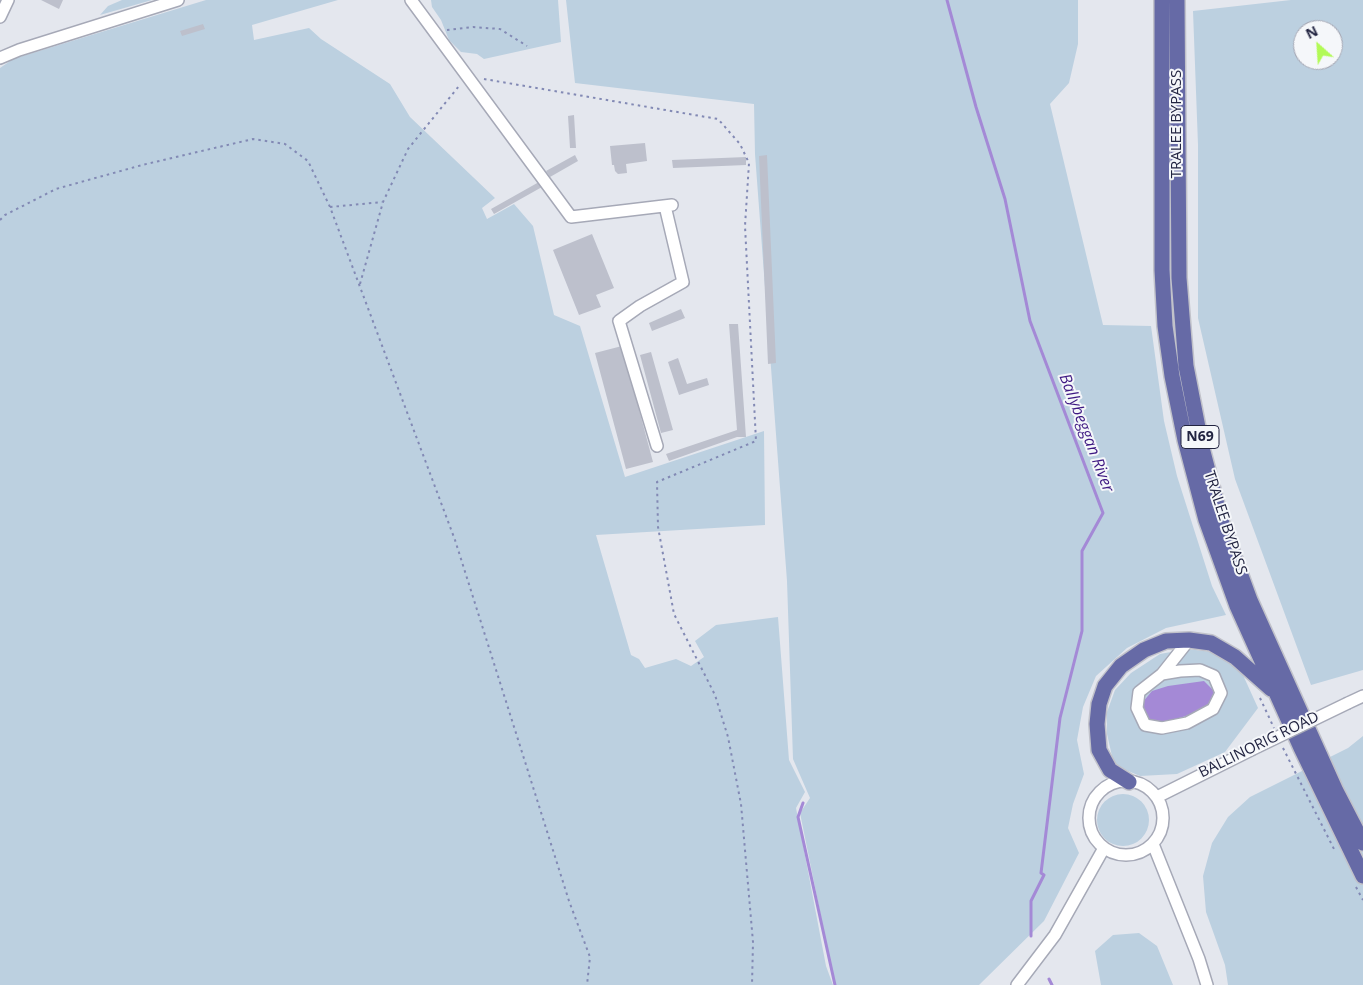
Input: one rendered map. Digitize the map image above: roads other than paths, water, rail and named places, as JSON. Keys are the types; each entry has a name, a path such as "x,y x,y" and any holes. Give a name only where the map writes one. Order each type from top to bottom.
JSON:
{"main road":[{"name":"TRALEE BYPASS","path":"1162,0 1162,270 1165,326 1172,376 1206,520 1237,606 1276,694"},
{"name":"TRALEE BYPASS","path":"1177,0 1179,278 1186,366 1202,448 1222,524 1250,600 1336,791 1363,843"},
{"path":"1129,782 1110,770 1099,750 1097,724 1099,704 1105,686 1121,666 1144,650 1166,641 1188,640 1211,643 1235,657 1276,694"},
{"name":"N69","path":"1276,694 1359,880"}],"street":[{"path":"0,17 8,0"},
{"path":"0,58 178,0"},
{"path":"410,0 571,217 668,206 683,282 640,306 618,321 657,446"},
{"path":"1162,674 1200,670 1214,676 1221,693 1213,710 1187,723 1162,728 1145,725 1137,708 1140,692 1162,674 1188,640"},
{"name":"BALLINORIG ROAD","path":"1157,798 1250,750 1363,696"},
{"path":"1129,782 1140,784 1157,798 1161,806 1163,821 1159,836 1153,844 1134,854 1113,853 1104,848 1096,839 1089,817 1092,805 1106,787 1117,783 1129,782"},
{"path":"1153,844 1199,959 1206,985"},
{"path":"1017,985 1055,935 1104,848"}],"waterway":[{"name":"Ballybeggan River","path":"947,0 976,107 1005,199 1030,321 1103,513 1082,551 1082,631 1060,718 1041,873 1044,875 1031,901 1031,936"},
{"path":"803,803 798,817 835,985"},
{"name":"Ballybeggan River","path":"1049,979 1052,985"}]}
